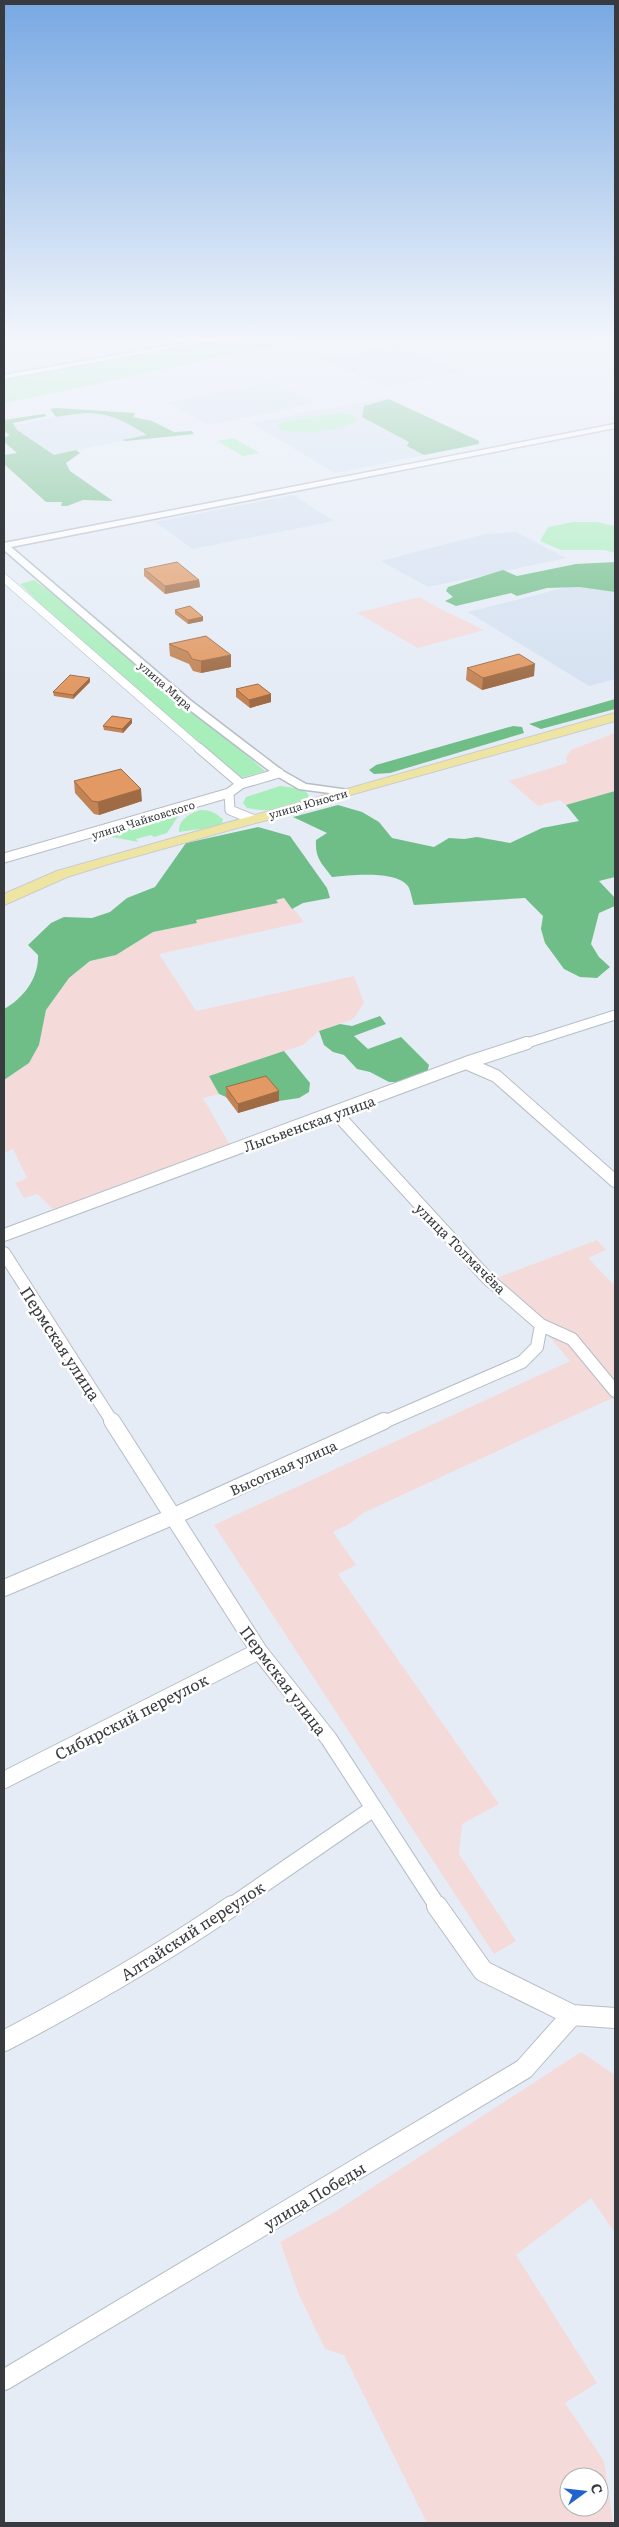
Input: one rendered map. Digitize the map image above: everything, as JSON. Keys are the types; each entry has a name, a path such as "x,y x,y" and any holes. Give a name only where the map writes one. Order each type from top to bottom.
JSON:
{"main road":[{"name":"улица Юности","path":"4,900 62,874 252,818 292,810 345,792 615,716"}],"street":[{"path":"4,546 163,513 454,457"},
{"name":"улица Мира","path":"4,546 192,707 279,773 303,787 345,792"},
{"name":"улица Мира","path":"4,578 108,671 241,784"},
{"name":"улица Чайковского","path":"4,858 229,792 241,784 279,773"},
{"path":"229,792 228,803 230,810 252,818"},
{"name":"Лысьвенская улица","path":"4,1235 336,1113 466,1063 615,1014"},
{"path":"466,1063 496,1076 615,1180"},
{"name":"улица Толмачёва","path":"336,1113 373,1156 487,1278 541,1325 572,1339 615,1391"},
{"name":"Пермская улица","path":"4,1253 259,1652 329,1740 410,1867 483,1971 572,2015"},
{"name":"Высотная улица","path":"4,1588 172,1517 476,1380 522,1362 537,1347 541,1325"},
{"name":"Сибирский переулок","path":"4,1780 259,1652"},
{"name":"Алтайский переулок","path":"4,2041 56,2014 192,1933 374,1808"},
{"path":"572,2015 615,2018"},
{"name":"улица Победы","path":"4,2380 524,2069 572,2015"}],"shaded area":[{"path":"308,457 415,457 335,473"},
{"path":"293,495 334,521 193,549 155,522"},
{"path":"516,532 566,558 428,587 381,561 485,534"},
{"path":"615,583 615,679 589,686 468,612 579,584"},
{"path":"419,597 484,630 418,648 357,613"},
{"path":"615,733 615,791 566,805 560,800 538,806 509,781 567,763 566,758 571,750"},
{"path":"285,898 304,922 159,954 196,1011 354,976 364,1003 353,1019 319,1031 303,1045 209,1076 219,1094 203,1098 230,1145 53,1209 37,1194 24,1198 15,1183 27,1178 13,1149 4,1153 4,1080 29,1063 39,1045 46,1010 69,978 91,961 116,955 153,932 197,923 195,920"},
{"path":"597,1240 606,1250 588,1258 615,1286 615,1399 610,1399 363,1513 351,1523 333,1532 356,1565 338,1574 499,1804 462,1824 459,1854 516,1941 494,1954 214,1525 570,1361 499,1277"},
{"path":"581,2052 615,2075 615,2233 591,2198 516,2255 597,2383 565,2403 604,2461 605,2467 559,2467 559,2517 609,2517 609,2495 613,2523 427,2523 344,2355 325,2349 299,2295 280,2242 336,2211"}],"green space":[{"path":"4,457 75,457 66,463 70,471 113,501 83,500 67,506 61,506 62,502 46,502 4,464"},
{"path":"573,522 597,522 615,526 615,553 604,550 561,550 540,541 548,527"},
{"path":"615,562 615,592 580,587 547,588 517,596 511,593 456,606 445,601 453,597 446,591 448,587 503,570 517,576 576,564"},
{"path":"34,580 78,612 265,771 241,778 64,627 20,584"},
{"path":"615,699 615,709 541,729 529,724"},
{"path":"513,726 522,727 524,733 390,773 374,774 369,770 376,765"},
{"path":"280,786 304,789 309,796 296,805 280,810 247,808 243,803 246,797"},
{"path":"615,791 615,877 599,881 615,898 615,906 599,913 591,944 599,957 610,967 597,978 580,977 564,969 545,943 541,929 543,916 525,898 414,905 408,886 394,878 372,875 332,877 320,860 316,846 316,840 327,833 293,817 338,805 362,812 379,822 392,838 434,847 449,838 464,839 477,837 510,843 542,828 579,821 566,805"},
{"path":"201,810 210,811 218,815 223,819 222,824 215,827 179,832 180,824 186,818"},
{"path":"179,815 167,833 136,839 138,842 107,836"},
{"path":"258,827 290,836 327,888 330,898 303,903 292,909 284,898 276,900 278,903 196,920 197,923 153,932 116,955 90,961 69,978 46,1010 39,1045 29,1063 4,1080 4,1009 23,994 33,980 38,964 38,955 28,945 51,923 64,917 92,918 110,912 127,898 155,887 186,843"},
{"path":"380,1016 386,1024 354,1036 368,1049 401,1037 429,1065 427,1073 399,1082 389,1082 370,1072 357,1069 344,1055 333,1052 324,1045 319,1031 340,1024 352,1026"},
{"path":"284,1051 310,1083 309,1092 299,1098 279,1101 266,1085 226,1097 219,1094 209,1076"}],"building":[{"path":"177,562 199,580 165,586 144,569"},
{"path":"190,606 203,617 188,620 175,610"},
{"path":"206,636 231,655 201,661 192,659 188,652 169,644"},
{"path":"519,654 535,664 483,678 467,668"},
{"path":"70,675 90,678 73,695 53,692"},
{"path":"258,684 271,694 249,700 236,689"},
{"path":"112,716 132,719 122,729 103,726"},
{"path":"121,769 141,789 98,802 92,801 74,781"},
{"path":"266,1076 279,1091 238,1104 226,1087"}]}
